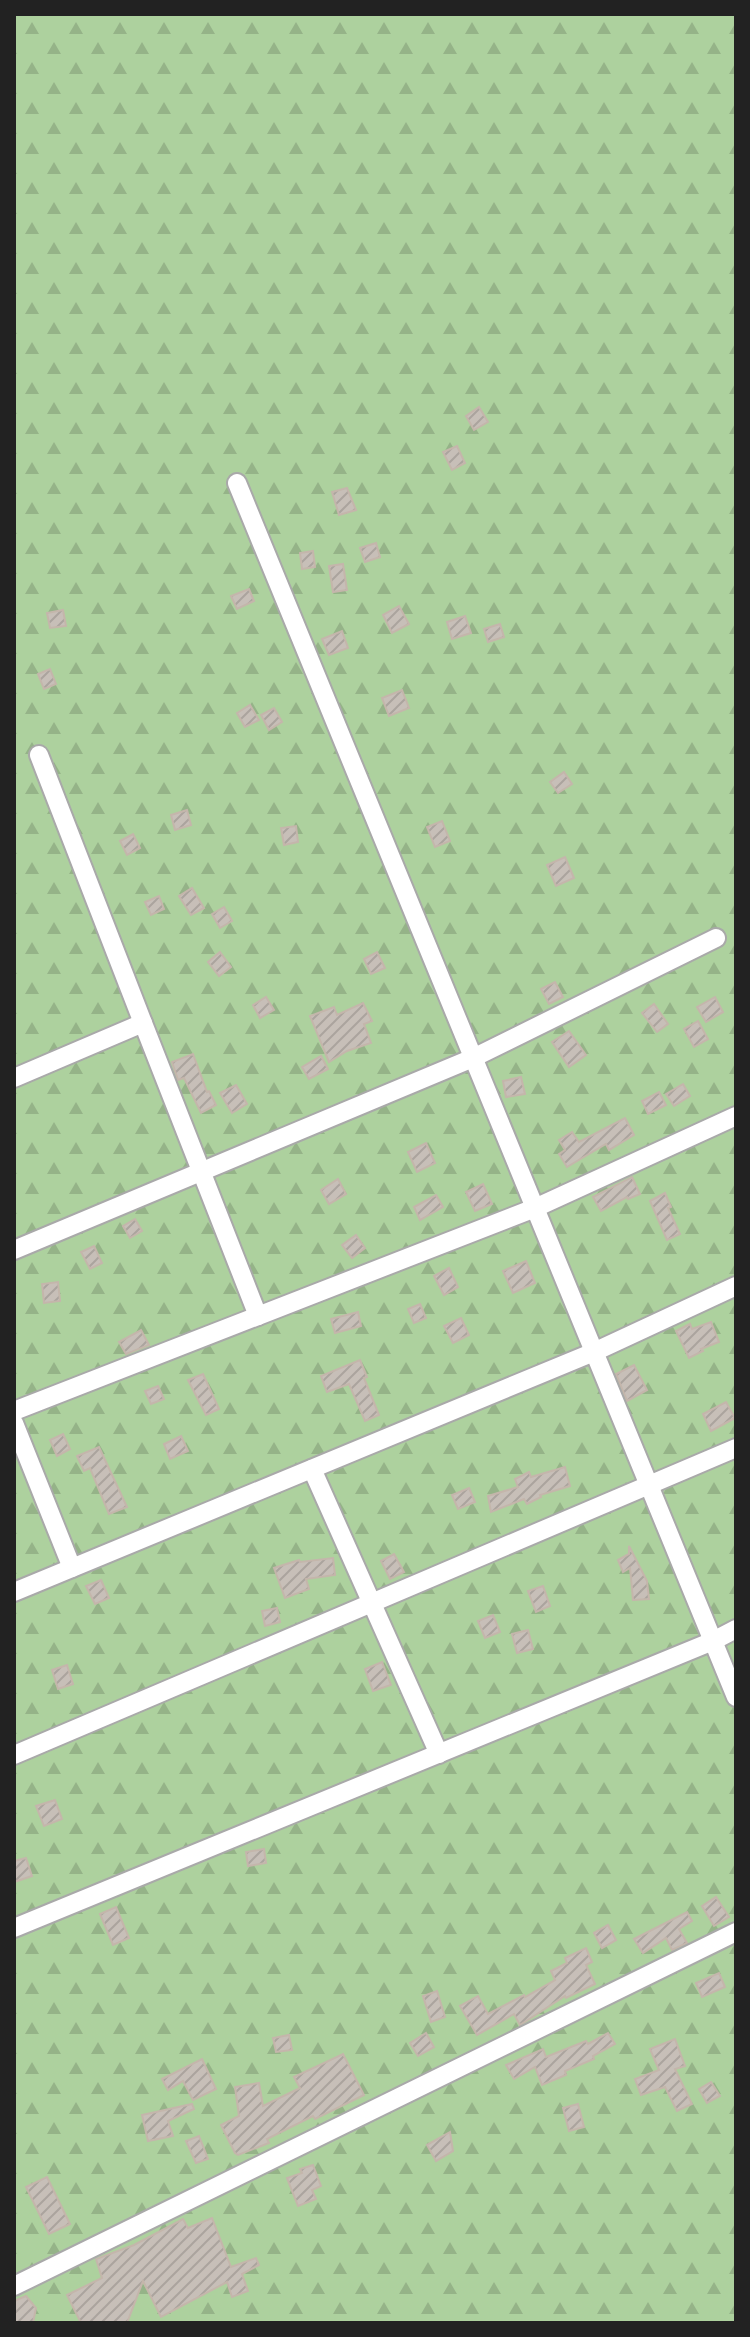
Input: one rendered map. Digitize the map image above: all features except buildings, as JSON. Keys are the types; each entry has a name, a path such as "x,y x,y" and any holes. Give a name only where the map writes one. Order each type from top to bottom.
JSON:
{"street":[{"path":"237,483 736,1697"},
{"path":"39,755 258,1316"},
{"path":"14,1250 473,1058 716,938"},
{"path":"14,1078 143,1023"},
{"path":"14,1411 535,1208 736,1116"},
{"path":"14,1592 594,1352 736,1286"},
{"path":"14,1423 72,1568"},
{"path":"14,1755 736,1448"},
{"path":"312,1469 439,1754"},
{"path":"14,1928 736,1629"},
{"path":"14,2286 736,1932"}],"green space":[{"path":"14,14 736,14 736,2323 14,2323"}]}
